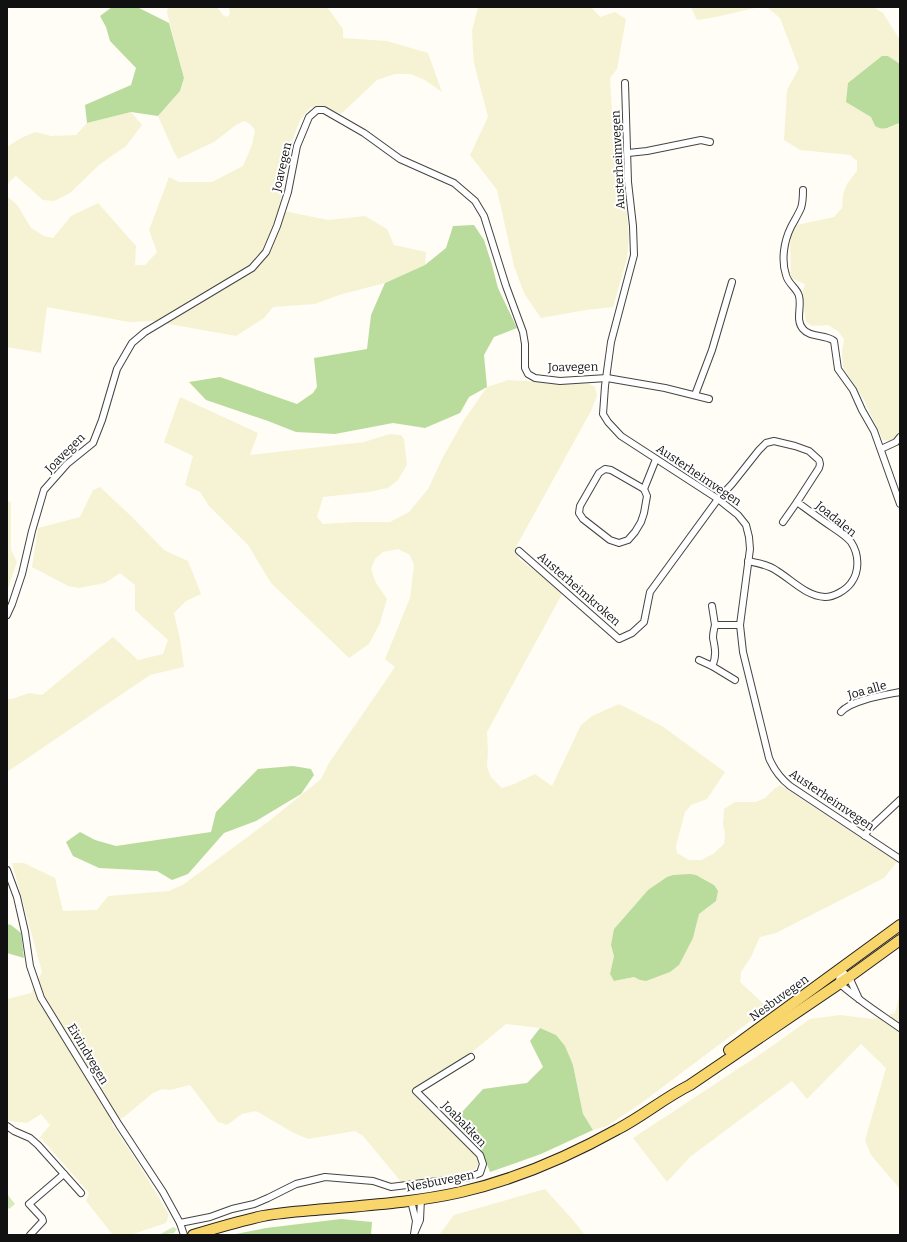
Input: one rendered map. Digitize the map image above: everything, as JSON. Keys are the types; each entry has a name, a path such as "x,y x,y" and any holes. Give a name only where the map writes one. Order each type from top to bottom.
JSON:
{"main road":[{"name":"Nesbuvegen","path":"673,1093 686,1081 900,925"},
{"name":"Nesbuvegen","path":"193,1235 264,1216 416,1200 461,1192 506,1180 556,1161 618,1129 673,1093 690,1085 849,977 900,940"}],"street":[{"name":"Austerheimvegen","path":"625,83 628,182 633,226 634,255 611,342 603,414 621,436 718,499 738,515 746,525 750,549 740,625 743,652 769,758 773,768 781,779 900,859"},
{"name":"Joavegen","path":"7,615 22,574 44,490 67,464 93,443 102,420 117,369 132,343 145,332 252,268 266,252 277,226 288,192 297,146 309,117 317,110 324,110 343,120 400,159 454,183 475,201 484,216 506,286 523,332 525,344 525,368 528,374 535,378 560,381 607,378 665,388 709,399"},
{"path":"628,153 647,151 701,140 710,142"},
{"path":"803,190 800,209 787,236 784,251 785,275 788,282 798,295 800,302 800,325 809,334 829,338 834,341 838,369 852,390 874,430 882,449 900,504"},
{"path":"695,395 712,350 732,282"},
{"path":"882,449 896,442 900,437"},
{"name":"Joadalen","path":"718,499 766,443 774,441 800,447 809,451 819,460 820,464 819,468 783,522"},
{"path":"644,489 611,470 606,469 599,474 580,506 580,513 583,519 610,540 619,543 628,540 641,522 647,496 644,489 656,459"},
{"name":"Austerheimkroken","path":"519,551 619,639 632,633 644,622 650,592 718,499"},
{"name":"Joadalen","path":"748,561 772,568 797,586 819,596 827,597 835,595 851,583 856,573 857,564 856,553 850,541 797,502"},
{"path":"712,606 715,625 713,636 715,657 712,666"},
{"path":"715,625 740,625"},
{"path":"699,660 735,680"},
{"name":"Joa alle","path":"841,712 853,704 900,692"},
{"path":"865,836 868,830 900,800"},
{"name":"Eivindvegen","path":"7,870 17,897 25,932 30,966 41,998 119,1125 163,1192 180,1223 184,1235"},
{"path":"840,970 849,977 859,998"},
{"path":"840,970 839,983 850,993 900,1028"},
{"name":"Joabakken","path":"180,1223 210,1217 254,1204 296,1184 325,1177 373,1181 391,1187 470,1177 480,1173 483,1164 480,1155 416,1091 471,1057"},
{"path":"7,1126 30,1138 38,1145 81,1193"},
{"path":"30,1235 43,1221 29,1204 64,1174"},
{"path":"414,1234 416,1221 416,1200"},
{"path":"414,1234 420,1220 416,1200"}],"shaded area":[{"path":"168,7 217,7 223,15 227,17 230,14 229,7 327,7 343,29 343,38 387,41 428,53 442,92 423,79 410,74 395,74 377,80 341,114 319,106 310,108 300,120 290,147 279,210 328,220 365,216 387,229 394,245 426,252 425,265 385,283 339,295 315,304 273,307 264,318 236,336 152,321 129,322 47,307 41,353 7,347 7,196 18,206 31,228 44,236 53,238 71,216 98,203 136,246 135,265 145,265 157,252 149,230 169,177 179,182 212,182 243,166 252,145 255,130 250,124 244,121 236,125 214,142 178,159 174,152 158,116 180,91 184,78 167,13"},
{"path":"478,7 591,7 600,17 615,12 626,19 617,69 610,78 613,128 620,140 629,236 627,258 613,307 541,318 524,293 514,266 497,190 470,155 488,117 474,63 472,31"},
{"path":"691,7 759,7 697,20"},
{"path":"767,7 875,8 883,13 900,38 900,64 888,56 862,111 871,117 875,126 886,129 900,123 900,432 891,441 883,440 864,400 843,367 842,351 844,339 838,331 828,325 812,326 806,322 802,294 805,284 791,278 790,236 797,225 834,217 842,208 843,194 847,184 857,171 857,161 850,155 800,150 784,140 787,90 799,68 780,18"},
{"path":"131,112 142,125 126,146 99,165 70,193 54,201 43,200 16,176 7,186 7,147 21,138 35,132 51,136 76,135 87,123"},
{"path":"508,380 588,383 595,387 597,396 591,411 516,547 519,559 542,576 562,594 487,732 487,767 491,777 502,788 535,774 552,786 581,725 592,716 619,704 662,726 725,772 707,799 691,805 685,812 676,846 677,853 689,860 701,860 713,854 724,844 724,809 735,802 755,802 765,798 780,785 897,862 884,878 776,933 760,937 751,957 741,972 740,982 768,1008 640,1104 607,1126 593,1130 583,1114 573,1065 556,1035 540,1028 506,1024 465,1058 413,1088 420,1102 450,1128 478,1157 478,1166 472,1171 463,1174 402,1183 363,1136 355,1131 308,1139 294,1133 256,1111 242,1114 227,1125 218,1122 190,1085 170,1090 162,1089 153,1093 124,1117 112,1124 143,1171 169,1215 166,1223 130,1235 113,1235 86,1201 89,1193 40,1137 50,1125 41,1114 27,1123 9,1121 7,1119 7,999 31,993 42,972 12,863 24,863 55,878 63,911 97,910 108,896 169,891 184,884 269,821 321,779 329,763 395,667 385,659 410,598 414,565 410,555 398,549 383,552 375,559 371,569 376,583 387,599 380,623 369,644 349,658 271,583 248,545 209,506 200,492 185,485 193,456 164,442 180,397 258,433 250,455 364,442 390,434 401,435 404,439 407,465 398,480 388,488 369,492 323,497 317,517 323,524 390,522 409,512 428,489 443,457 464,420 487,387","holes":["696,875 714,885 708,908 699,913 693,938 640,980 634,977 615,981 610,974 614,956 614,929 648,890"]},
{"path":"100,487 164,550 188,561 201,594 186,601 174,613 184,667 150,675 7,772 7,699 12,699 29,693 42,695 113,637 138,660 163,654 168,640 135,610 135,585 120,573 105,583 79,588 68,586 32,567 38,528 80,517 93,490"},
{"path":"7,501 11,502 11,550 17,562 7,591"},
{"path":"900,993 900,1189 871,1155 865,1140 886,1068 861,1044 807,1099 792,1081 690,1157 667,1182 633,1138 765,1051 810,1019 840,1015 873,1019 895,1013"},
{"path":"545,1189 585,1235 439,1235 454,1215"}],"green space":[{"path":"112,7 137,7 169,23 184,78 180,91 158,116 131,112 87,123 85,105 131,85 136,68 110,41 106,27 100,16"},
{"path":"882,56 888,56 900,64 900,123 888,128 879,128 875,126 871,117 846,102 848,83"},
{"path":"474,225 484,240 498,288 517,328 494,337 484,355 487,387 469,397 460,413 425,428 393,423 335,434 296,432 206,400 189,382 220,377 297,404 313,393 317,387 314,358 367,349 371,315 385,283 425,265 446,248 453,226"},
{"path":"293,766 311,769 314,775 301,794 256,821 224,833 188,874 172,880 157,871 99,868 73,856 66,842 80,832 95,840 116,846 211,832 216,812 258,769"},
{"path":"673,875 696,875 714,885 718,891 716,901 699,914 693,938 679,965 670,972 646,981 634,977 614,981 610,974 614,956 611,945 614,929 648,890 667,877"},
{"path":"7,924 11,925 21,933 24,958 7,953"},
{"path":"540,1028 556,1035 565,1046 573,1065 583,1114 593,1130 541,1154 490,1172 480,1147 453,1122 483,1089 527,1083 543,1067 530,1041"},
{"path":"7,1194 15,1204 9,1209 7,1206"},
{"path":"341,1219 372,1222 371,1235 236,1234 266,1228"},
{"path":"173,1227 177,1229 174,1233 159,1235"}]}
